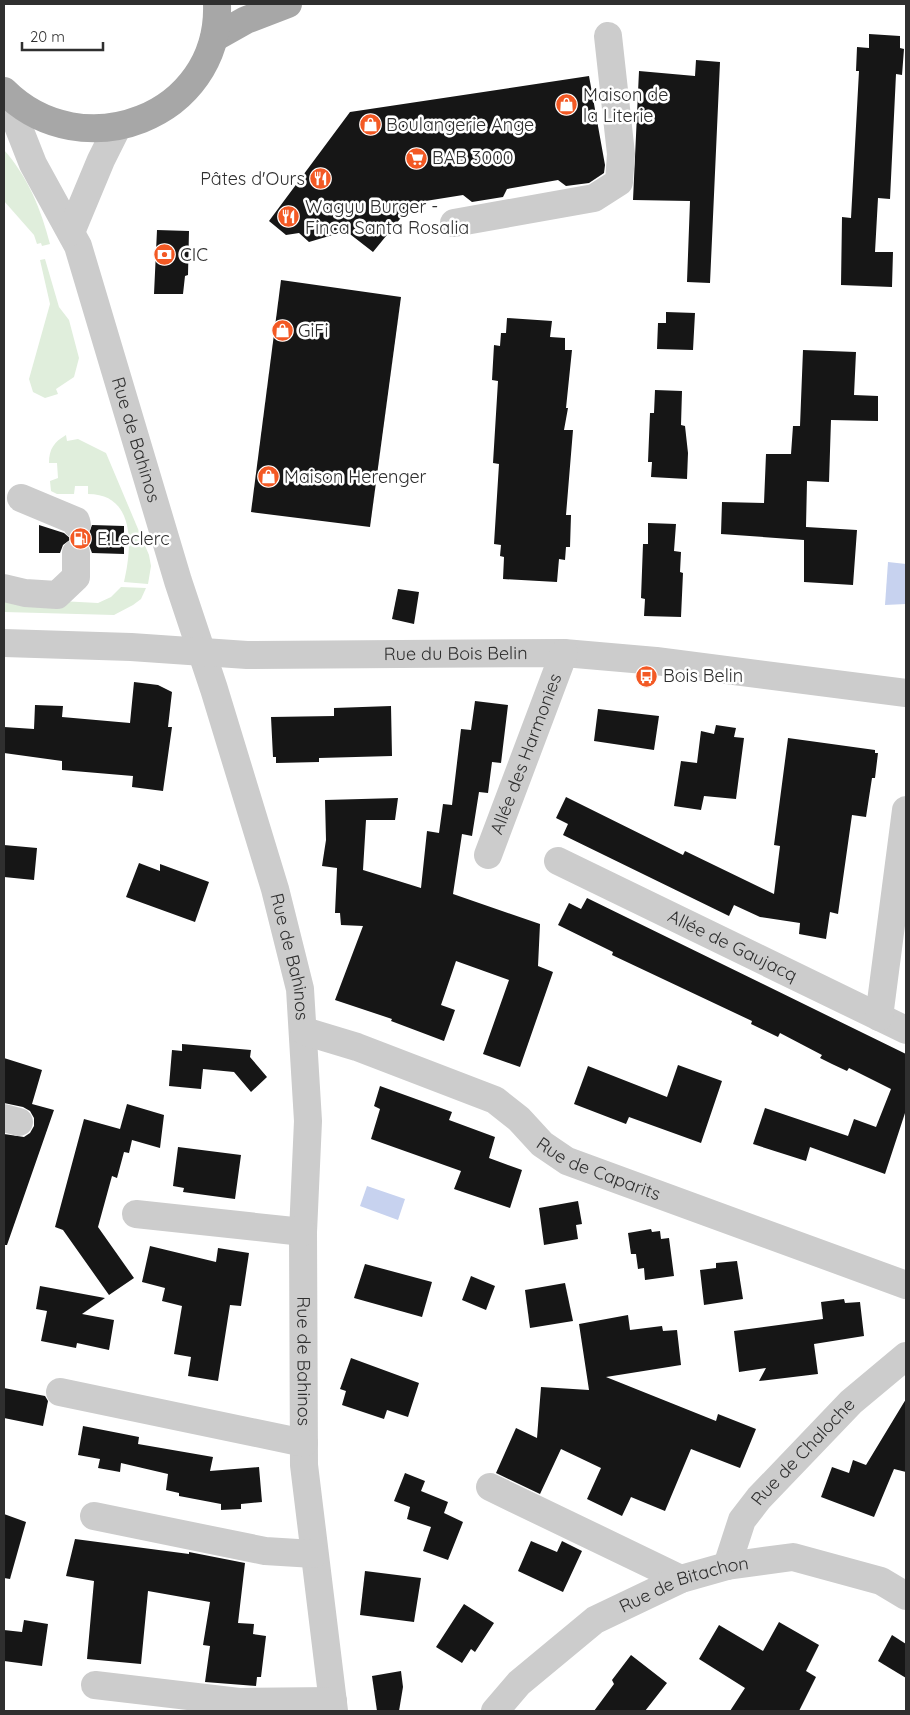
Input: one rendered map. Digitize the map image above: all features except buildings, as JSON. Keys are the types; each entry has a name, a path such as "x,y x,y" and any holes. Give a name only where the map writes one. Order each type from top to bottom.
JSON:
{"main road":[{"path":"4,92 38,117 77,129 117,128 153,115 184,92 207,58 214,38 217,4"},
{"path":"214,38 246,20 288,4"}],"street":[{"path":"454,224 594,198 619,182 621,154 608,36"},
{"name":"Rue de Bahinos","path":"4,92 33,164 78,246 112,366 275,889 300,989 308,1120 303,1232 304,1465 334,1706"},
{"path":"72,232 100,160 117,128"},
{"path":"20,498 76,521 77,525"},
{"path":"4,588 25,593 58,595 76,577 76,553"},
{"name":"Rue du Bois Belin","path":"4,643 131,647 246,655 564,653 656,661 906,693"},
{"name":"Allée des Harmonies","path":"488,855 564,653"},
{"path":"879,1017 906,810"},
{"name":"Allée de Gaujacq","path":"558,861 906,1030"},
{"name":"Rue de Caparits","path":"304,1031 357,1047 495,1100 519,1119 542,1144 567,1160 906,1285"},
{"path":"136,1214 303,1232"},
{"name":"Rue de Chaloche","path":"727,1566 742,1520 759,1498 851,1402 906,1356"},
{"path":"60,1392 304,1442"},
{"path":"490,1487 681,1579"},
{"path":"94,1516 265,1550 314,1554"},
{"name":"Rue de Bitachon","path":"494,1711 519,1683 595,1620 681,1579 727,1566 793,1557 881,1581 906,1596"},
{"path":"95,1685 239,1702 334,1706"}],"green space":[{"path":"4,150 20,171 33,194 50,244 42,246 41,243 37,244 34,235 4,201"},
{"path":"45,259 59,307 69,320 79,358 74,377 56,389 58,394 45,398 33,392 29,379 50,304 40,260"},
{"path":"66,435 67,441 78,439 106,453 149,555 151,566 148,584 124,582 129,539 123,513 115,503 104,496 88,494 88,486 75,486 74,494 57,494 51,491 50,481 58,478 57,463 49,463 51,450 58,440"},
{"path":"121,587 146,588 141,599 114,615 4,612 4,598 98,603 111,597"}],"water":[{"path":"888,562 906,564 906,604 885,605"},
{"path":"367,1186 405,1199 398,1220 360,1206"}],"place":[{"name":"Maison de la Literie","path":"567,105"},
{"name":"Boulangerie Ange","path":"370,125"},
{"name":"BAB 3000","path":"416,158"},
{"name":"Pâtes d'Ours","path":"321,179"},
{"name":"Wagyu Burger - Finca Santa Rosalia","path":"289,217"},
{"name":"CIC","path":"164,255"},
{"name":"GiFi","path":"282,331"},
{"name":"Maison Herenger","path":"268,477"},
{"name":"E.Leclerc","path":"81,539"},
{"name":"Bois Belin","path":"647,676"}]}
